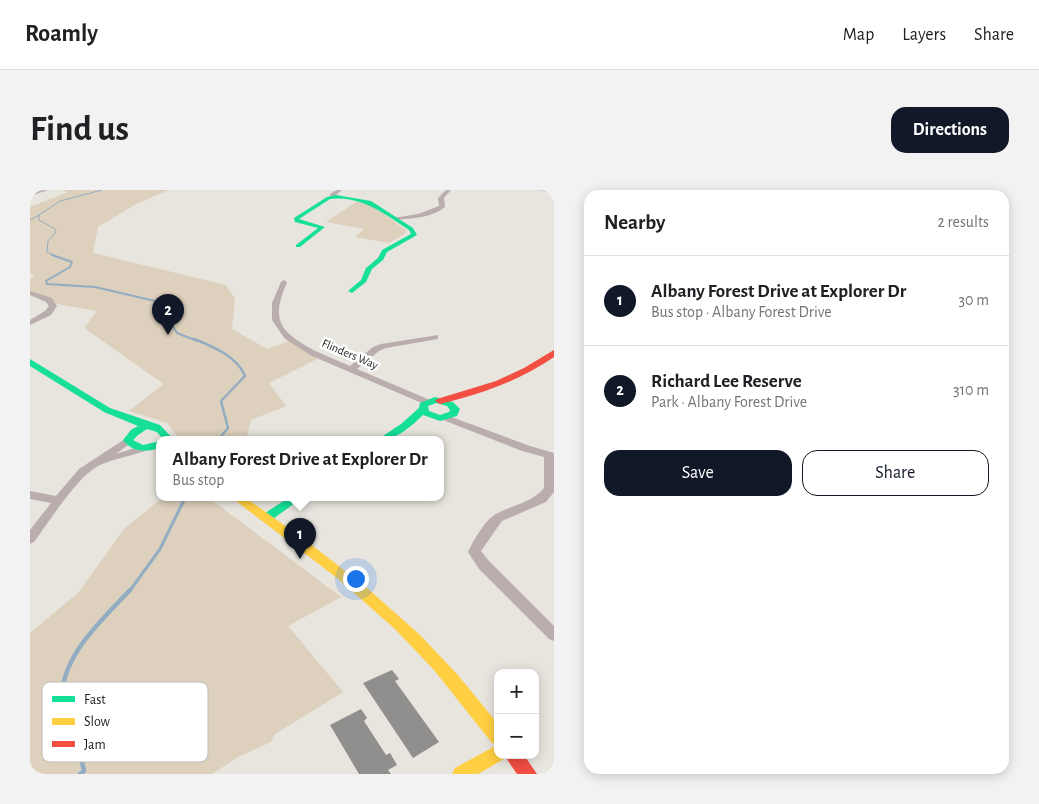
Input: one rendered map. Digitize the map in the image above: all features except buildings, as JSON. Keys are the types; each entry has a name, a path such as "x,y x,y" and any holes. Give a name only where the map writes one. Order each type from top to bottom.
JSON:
{"street":[{"path":"30,195 46,190"},
{"path":"396,218 433,212 442,207 441,198 449,190"},
{"path":"539,190 554,192"},
{"path":"298,246 322,227 297,221 296,219 335,195 369,202 411,229 414,235 384,251 380,260 369,268 364,280 352,291"},
{"name":"Flinders Way","path":"284,282 276,303 276,320 288,336 315,354 405,392 424,406"},
{"path":"30,294 49,300 53,306 48,313 30,323"},
{"path":"351,368 376,349 384,346 436,337"},
{"path":"389,436 405,426 424,406 477,394 517,378 554,353"},
{"path":"30,362 106,410 161,430 160,436"},
{"path":"405,426 448,415 477,394"},
{"path":"440,401 450,404 448,415"},
{"path":"424,406 429,415 448,415 510,444 551,455 550,489 542,499 498,518 479,542 474,552 484,565 554,635"},
{"path":"106,410 132,446 156,444"},
{"path":"30,539 83,472 96,464 136,430 151,427"},
{"path":"96,464 156,445"},
{"path":"30,495 59,500"},
{"path":"242,501 349,580 406,630 441,667 494,732"},
{"path":"266,518 292,501"},
{"path":"461,774 494,755"},
{"path":"516,759 528,774"}],"shaded area":[{"path":"61,190 169,190 138,203 98,227 93,253 226,285 235,299 232,329 267,349 290,341 317,359 269,383 286,406 251,420 247,436 177,436 167,423 129,411 164,384 84,328 97,311 56,304 53,299 30,291 30,279 35,276 30,273 30,207 68,192"},
{"path":"356,202 363,203 382,213 406,230 405,234 389,243 355,237 364,229 326,222"},
{"path":"158,501 213,501 341,597 288,626 343,692 275,734 271,742 238,757 212,774 30,774 30,633 78,593 124,529"}],"waterway":[{"path":"39,215 60,201 102,190"},
{"path":"30,220 39,215"},
{"path":"39,215 39,220 55,229 56,232 48,241 47,252 56,256"},
{"path":"52,255 72,262 70,267 46,281 47,284 95,287 155,301 160,303 161,315 169,320 177,333 197,341"},
{"path":"194,339 231,358 242,369 245,376 221,401 228,428 221,436"},
{"path":"129,592 160,549 184,501"},
{"path":"64,682 73,658 83,642 130,590"},
{"path":"80,774 84,771 82,762"}],"traffic: fast":[{"path":"298,246 322,227 297,221 296,219 329,198 336,197 369,202 411,229 414,235 384,251 381,259 369,268 364,281 352,291"},
{"path":"30,362 107,410 151,427"},
{"path":"435,400 450,404 455,409 454,414 440,418 425,413 423,405 435,400"},
{"path":"389,436 405,426 423,410"},
{"path":"156,445 143,448 131,444 128,440 138,430 147,426 157,427 166,436"},
{"path":"266,518 292,501"}],"traffic: slow":[{"path":"242,501 342,575 400,625 439,665 494,732"},
{"path":"461,774 494,755"}],"traffic: jam":[{"path":"440,401 500,383 527,370 554,353"},
{"path":"516,759 528,774"}],"place":[{"name":"Richard Lee Reserve","path":"168,335"},
{"name":"Albany Forest Drive at Explorer Dr","path":"300,559"}]}
